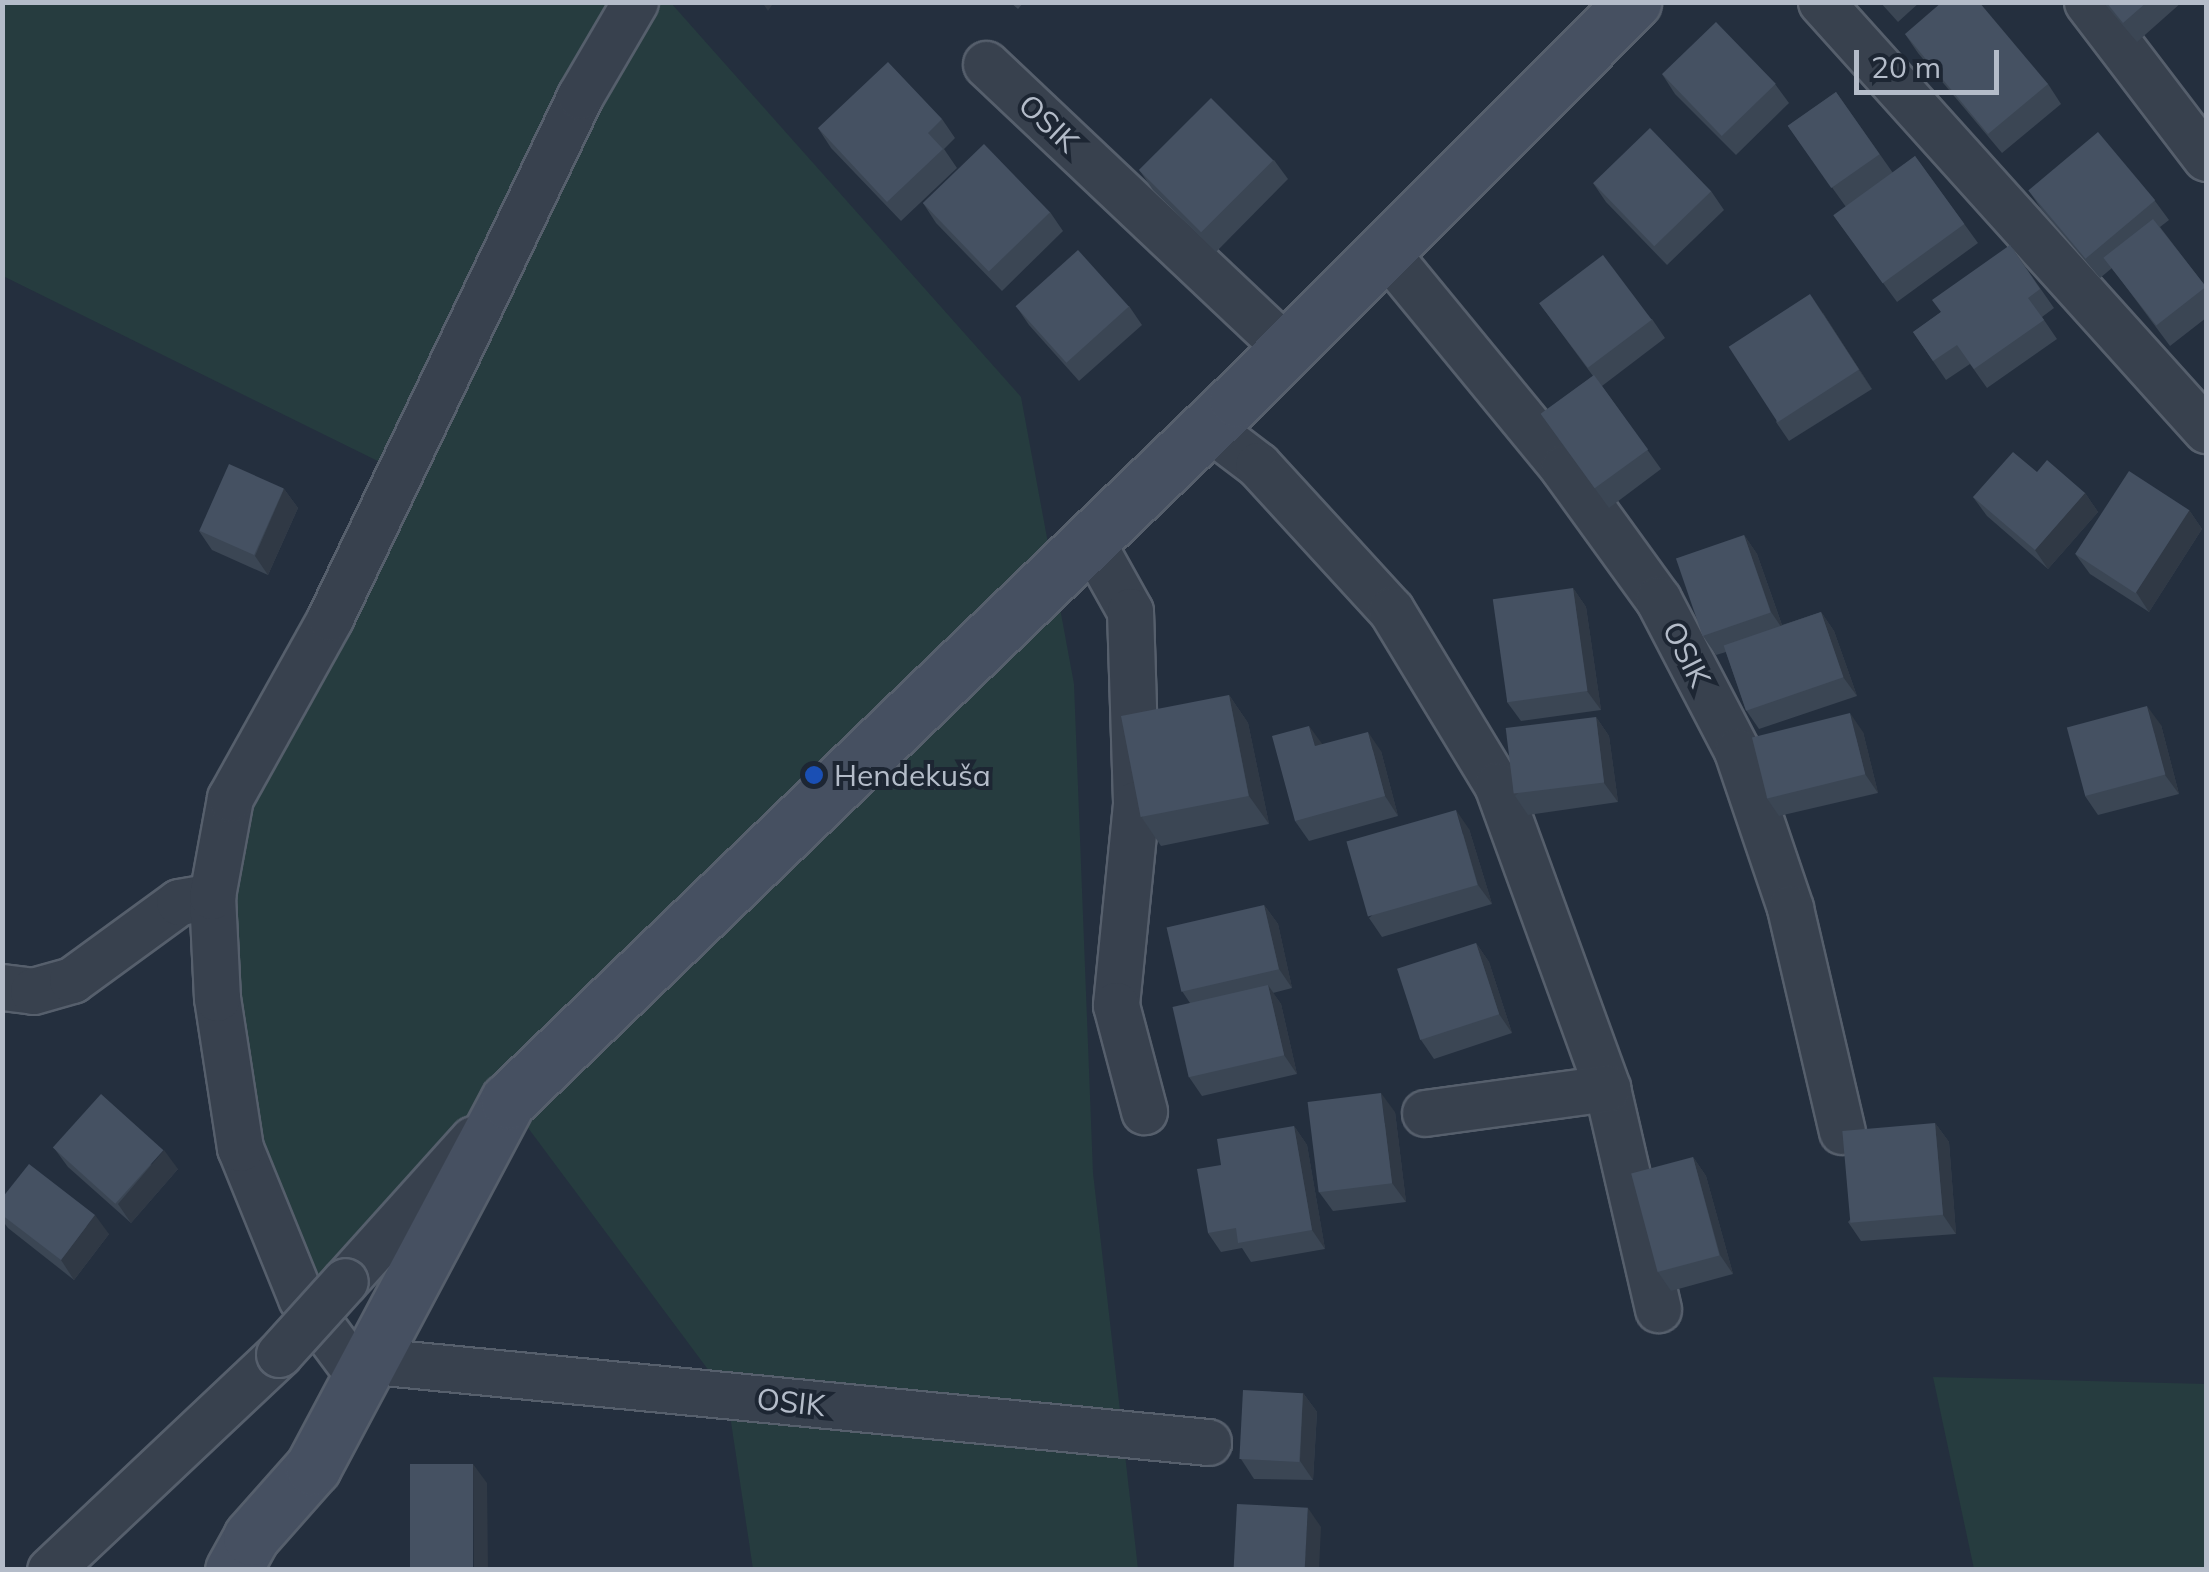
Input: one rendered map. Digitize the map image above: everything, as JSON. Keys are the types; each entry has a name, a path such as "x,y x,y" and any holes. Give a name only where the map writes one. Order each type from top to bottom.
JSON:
{"main road":[{"path":"233,1570 251,1538 312,1467 368,1371 508,1101 1208,427 1633,2"}],"street":[{"path":"368,1371 302,1298 240,1148 217,998 212,896 230,798 330,618 580,96 634,2"},
{"path":"1821,2 2206,430"},
{"path":"2087,2 2206,158"},
{"name":"OSIK","path":"986,64 1286,348"},
{"name":"OSIK","path":"1385,251 1563,468 1658,599 1737,751 1790,908 1842,1132"},
{"path":"1208,427 1258,465 1391,610 1497,786 1607,1088 1658,1309"},
{"path":"1091,541 1130,610 1136,804 1116,1004 1144,1111"},
{"path":"2,987 33,991 72,980 179,902 212,896"},
{"path":"1425,1112 1607,1088"},
{"path":"50,1570 279,1354 508,1101"},
{"name":"OSIK","path":"368,1371 1208,1442"}],"green space":[{"path":"2,3 671,3 1021,397 1074,684 1093,1173 1138,1569 753,1569 727,1395 508,1101 301,1298 240,1148 230,798 400,472 3,276"},
{"path":"1933,1377 2206,1384 2206,1569 1974,1569"}],"building":[{"path":"1942,2 1979,2 2048,84 1988,134 1905,34"},
{"path":"2106,2 2147,2 2123,23"},
{"path":"1716,22 1776,84 1722,136 1662,74"},
{"path":"888,62 942,119 928,133 943,149 887,202 818,128"},
{"path":"1836,92 1880,154 1831,188 1788,126"},
{"path":"1211,98 1273,160 1201,232 1139,170"},
{"path":"1650,128 1711,191 1654,246 1593,183"},
{"path":"2098,132 2155,200 2085,259 2028,190"},
{"path":"984,144 1050,212 989,271 923,203"},
{"path":"1915,156 1964,224 1883,283 1833,215"},
{"path":"2153,219 2206,287 2156,326 2103,258"},
{"path":"2010,245 2040,289 2028,298 2044,320 1974,369 1957,345 1933,361 1913,332 1941,312 1932,300"},
{"path":"1078,250 1129,306 1066,363 1016,306"},
{"path":"1603,255 1652,320 1588,368 1539,303"},
{"path":"1810,294 1859,369 1778,422 1729,347"},
{"path":"1594,375 1648,449 1595,488 1541,414"},
{"path":"2013,452 2037,472 2047,460 2085,493 2035,550 1973,497"},
{"path":"229,464 284,488 254,555 199,531"},
{"path":"2129,471 2189,510 2135,593 2075,554"},
{"path":"1744,535 1771,613 1703,636 1676,558"},
{"path":"1573,588 1587,691 1507,702 1493,599"},
{"path":"1821,612 1843,677 1746,711 1724,646"},
{"path":"1229,695 1249,796 1141,817 1121,716"},
{"path":"2147,706 2165,775 2085,796 2067,727"},
{"path":"1850,713 1865,774 1767,799 1752,737"},
{"path":"1596,717 1604,783 1514,794 1506,728"},
{"path":"1309,726 1315,746 1368,732 1385,796 1295,821 1272,736"},
{"path":"1456,810 1477,885 1368,916 1346,841"},
{"path":"1264,905 1279,969 1181,992 1167,927"},
{"path":"1476,943 1499,1014 1420,1040 1397,969"},
{"path":"1268,985 1284,1055 1189,1077 1173,1007"},
{"path":"1381,1093 1392,1183 1319,1192 1308,1102"},
{"path":"101,1094 163,1150 115,1204 53,1148"},
{"path":"1935,1123 1943,1215 1850,1223 1842,1131"},
{"path":"1294,1126 1312,1230 1238,1243 1236,1228 1208,1233 1197,1169 1221,1165 1217,1139"},
{"path":"1693,1157 1719,1256 1658,1272 1631,1174"},
{"path":"29,1164 95,1215 61,1260 2,1215 2,1198"},
{"path":"1243,1390 1303,1393 1299,1462 1239,1459"},
{"path":"410,1464 473,1464 473,1570 410,1570"},
{"path":"1237,1504 1308,1508 1305,1570 1234,1570"}],"place":[{"name":"Hendekuša","path":"814,775"}]}
